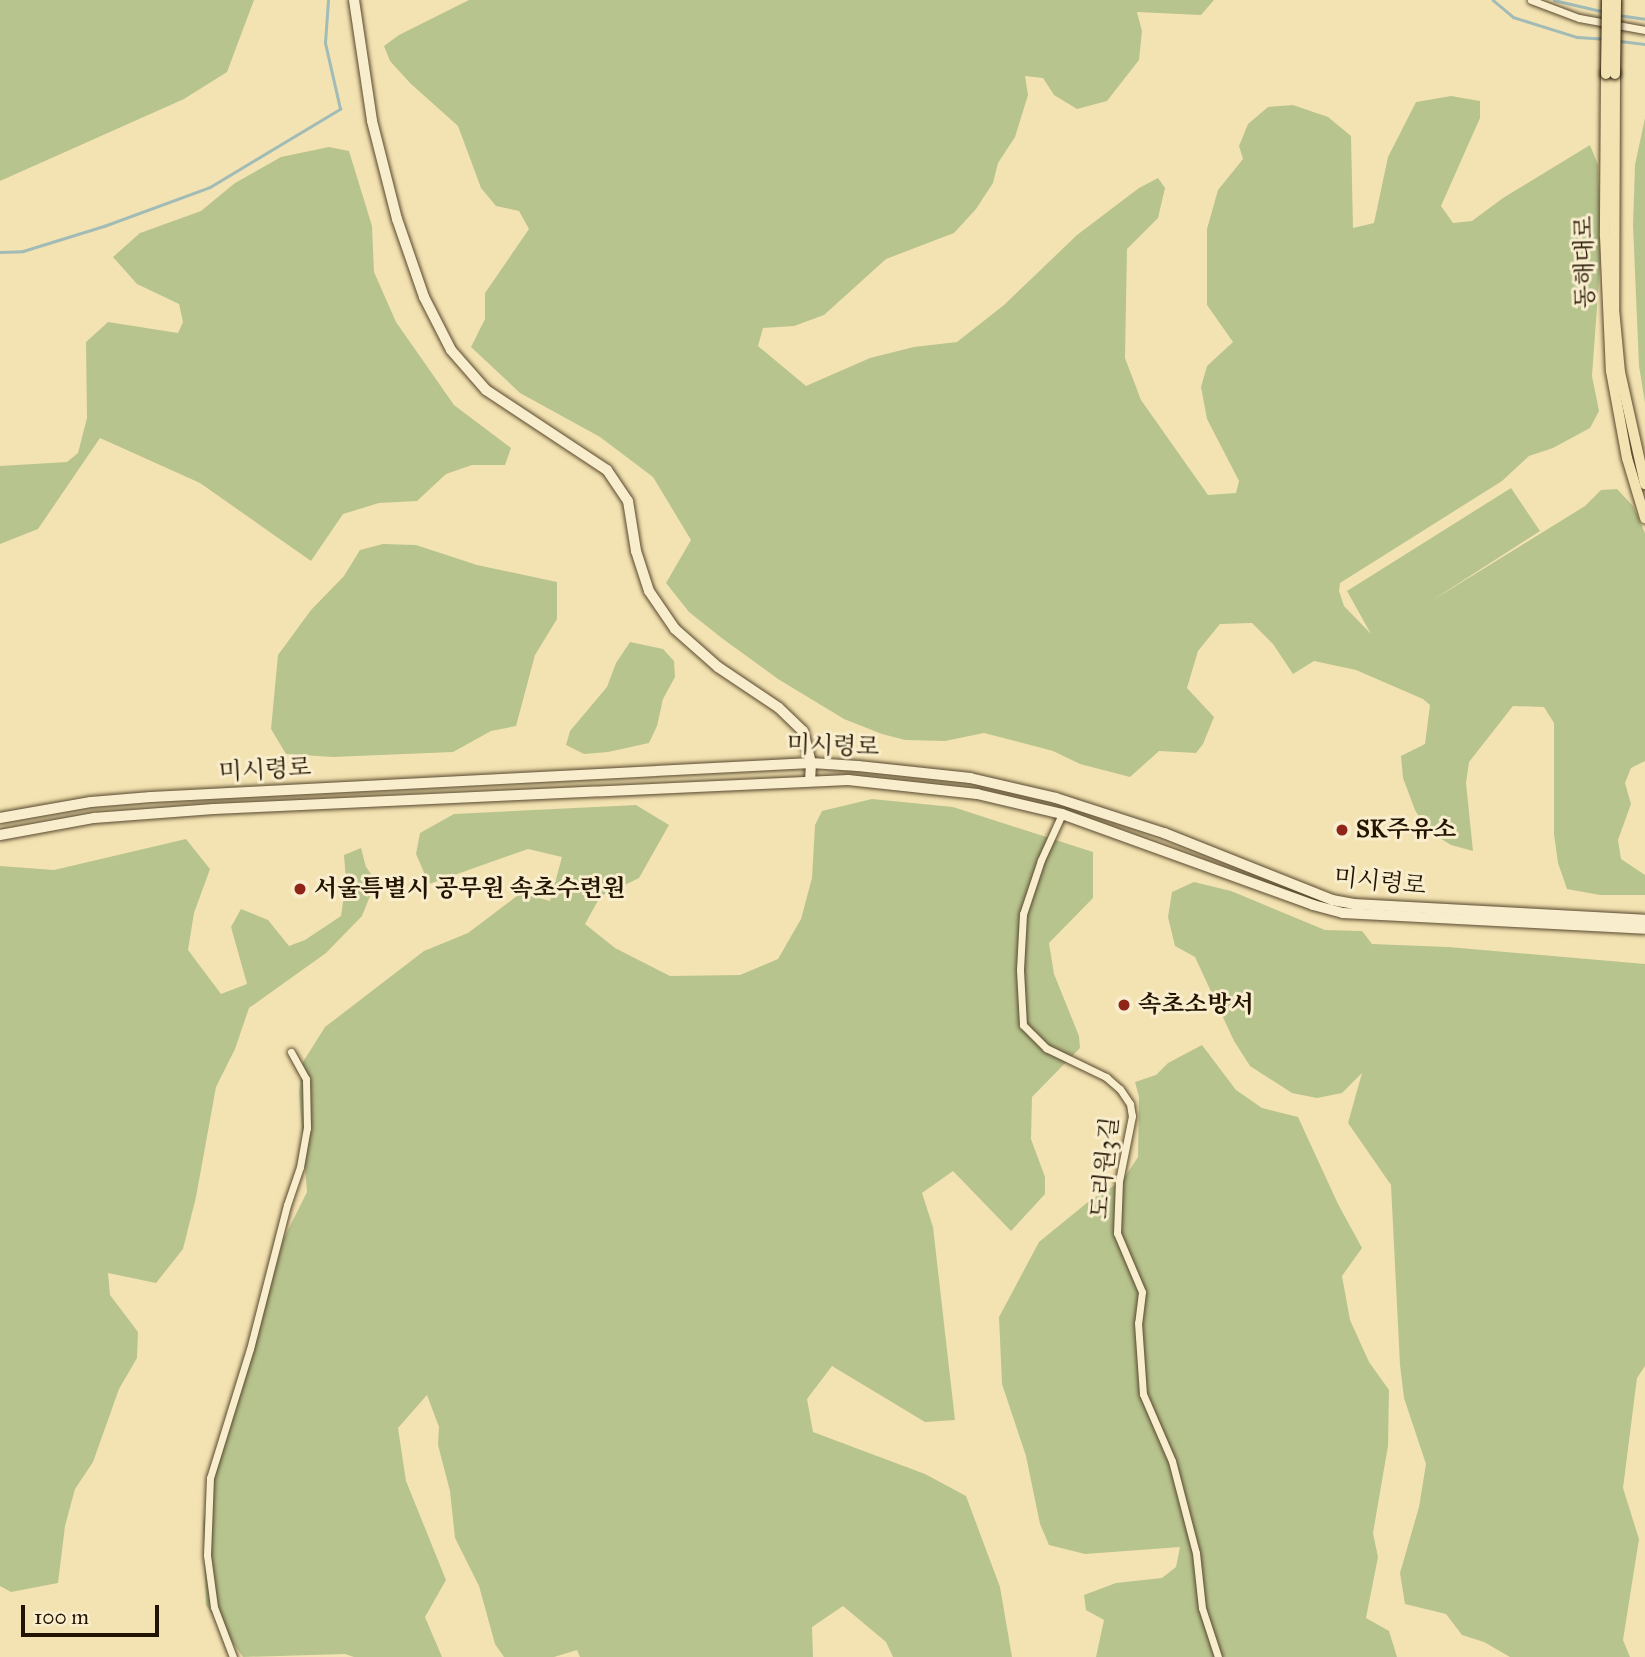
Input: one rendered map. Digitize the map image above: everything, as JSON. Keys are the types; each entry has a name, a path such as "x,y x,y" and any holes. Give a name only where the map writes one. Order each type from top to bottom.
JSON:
{"main road":[{"path":"354,0 372,121 397,219 424,297 451,350 486,390 607,470 628,501 636,551 649,591 675,629 718,667 779,708 803,731 811,763 810,780"},
{"name":"동해대로","path":"1607,0 1614,309 1620,372 1645,484"},
{"path":"1610,74 1616,0"},
{"name":"동해대로","path":"1610,74 1605,236 1611,371 1627,458 1645,519"},
{"name":"미시령로","path":"0,818 91,802 151,797 811,763 917,771 1018,788 1164,833 1332,900 1353,904 1645,920"},
{"name":"미시령로","path":"0,835 94,818 214,809 810,780 937,788 1062,814 1313,905 1343,913 1645,929"}],"street":[{"path":"1531,0 1579,18 1645,30"},
{"name":"도리원3길","path":"1062,814 1041,860 1023,914 1020,970 1023,1025 1046,1048 1106,1077 1120,1089 1130,1104 1132,1116 1118,1189 1117,1233 1142,1292 1138,1323 1143,1394 1172,1461 1196,1553 1202,1608 1218,1657"},
{"path":"233,1657 214,1607 207,1555 210,1478 250,1349 286,1205 300,1167 307,1128 306,1079 292,1052"}],"green space":[{"path":"0,0 254,0 227,72 184,99 0,181"},
{"path":"469,0 1214,0 1201,15 1137,12 1142,31 1139,60 1107,101 1077,109 1054,95 1043,78 1025,76 1028,95 1015,137 998,163 993,183 976,209 954,233 886,259 824,315 794,326 763,328 758,346 806,386 870,358 914,347 957,342 1004,305 1077,235 1139,188 1158,178 1165,188 1158,218 1127,249 1125,358 1141,400 1208,495 1236,493 1239,481 1207,419 1201,387 1207,366 1233,342 1207,305 1207,229 1218,190 1243,159 1239,146 1248,124 1268,107 1293,105 1328,117 1351,136 1353,228 1374,223 1388,157 1416,102 1451,96 1480,101 1480,118 1441,206 1453,223 1472,221 1503,198 1590,145 1598,165 1601,252 1592,376 1599,411 1590,428 1553,448 1529,456 1502,481 1340,583 1339,591 1344,606 1371,634 1347,591 1511,488 1540,531 1428,603 1585,506 1601,490 1617,489 1633,506 1645,533 1645,761 1631,768 1625,783 1631,804 1618,840 1621,859 1645,875 1645,895 1600,895 1567,889 1558,863 1554,834 1554,723 1544,707 1513,706 1469,762 1466,783 1473,851 1451,845 1427,830 1415,810 1403,778 1401,756 1425,744 1430,705 1423,699 1356,670 1314,661 1293,674 1273,644 1252,623 1220,624 1198,651 1187,688 1214,717 1203,744 1196,753 1159,751 1130,777 1080,764 1053,751 984,733 945,741 905,740 882,734 844,719 778,679 723,639 689,612 666,583 691,540 653,477 600,437 520,393 471,347 485,319 485,293 529,229 519,211 496,206 481,188 458,126 410,83 390,61 384,46 399,35"},
{"path":"1645,118 1645,403 1639,366 1633,225 1635,165"},
{"path":"329,147 349,151 372,226 374,272 396,322 454,405 511,448 505,465 472,465 446,474 417,501 379,503 343,514 311,561 200,483 100,438 38,529 0,544 0,466 67,462 78,453 87,418 86,342 108,322 178,333 183,322 179,304 137,284 113,257 140,233 201,211 235,183 281,157"},
{"path":"383,544 416,545 477,565 557,582 557,619 535,655 516,726 491,731 453,752 333,757 286,754 271,729 278,655 311,610 344,576 360,550"},
{"path":"630,642 663,649 674,661 675,677 663,699 657,726 649,743 584,754 566,745 570,731 607,687 616,663"},
{"path":"872,799 953,807 1093,852 1093,898 1049,943 1054,974 1079,1036 1080,1048 1032,1097 1031,1139 1045,1177 1045,1194 1011,1231 953,1171 922,1193 933,1227 955,1420 925,1422 832,1366 807,1399 813,1432 925,1474 966,1496 1000,1587 1012,1657 893,1657 886,1642 843,1606 812,1627 813,1657 580,1657 577,1650 554,1657 504,1657 495,1644 479,1586 455,1538 450,1491 438,1445 439,1427 427,1395 398,1428 406,1481 446,1580 425,1617 442,1657 354,1657 345,1654 243,1657 206,1605 203,1523 220,1444 258,1333 283,1240 307,1192 299,1093 303,1062 325,1027 424,951 468,933 521,893 550,901 562,857 528,849 429,884 416,854 420,833 454,814 636,805 669,825 639,878 600,897 585,924 615,948 670,976 740,975 778,959 801,919 812,878 815,825 822,811"},
{"path":"186,839 210,869 194,913 188,950 221,994 247,984 231,927 241,909 268,920 289,946 305,940 341,916 346,882 344,855 361,848 366,867 376,881 362,916 326,953 249,1008 235,1049 216,1087 196,1197 183,1249 156,1283 108,1273 110,1295 138,1332 137,1358 119,1389 93,1462 75,1489 65,1526 58,1583 11,1592 0,1586 0,866 54,870"},
{"path":"1194,882 1231,891 1325,930 1362,931 1372,944 1448,947 1645,964 1645,1366 1637,1378 1623,1488 1639,1539 1623,1640 1630,1657 1510,1657 1484,1642 1462,1635 1446,1614 1405,1604 1400,1573 1419,1507 1426,1464 1404,1398 1391,1185 1348,1123 1362,1073 1342,1093 1317,1098 1292,1093 1250,1066 1234,1041 1195,957 1175,946 1168,917 1172,892"},
{"path":"1202,1045 1236,1090 1262,1108 1298,1117 1338,1204 1362,1248 1342,1276 1350,1320 1369,1362 1389,1390 1388,1446 1373,1533 1378,1557 1366,1618 1389,1631 1397,1657 1096,1657 1104,1620 1086,1610 1084,1595 1116,1583 1162,1578 1176,1567 1180,1547 1085,1554 1049,1545 1040,1524 1026,1456 1002,1384 999,1317 1039,1242 1088,1202 1123,1180 1138,1157 1139,1097 1135,1082 1156,1075 1168,1063"}],"waterway":[{"path":"0,252 23,251 104,226 210,187 340,109 325,43 328,0"},
{"path":"1493,0 1513,17 1577,37 1603,39"},
{"path":"1554,0 1605,12"},
{"path":"1618,15 1645,19"},
{"path":"1620,41 1645,44"}],"place":[{"name":"SK주유소","path":"1342,830"},
{"name":"서울특별시 공무원 속초수련원","path":"300,889"},
{"name":"속초소방서","path":"1124,1005"}]}
